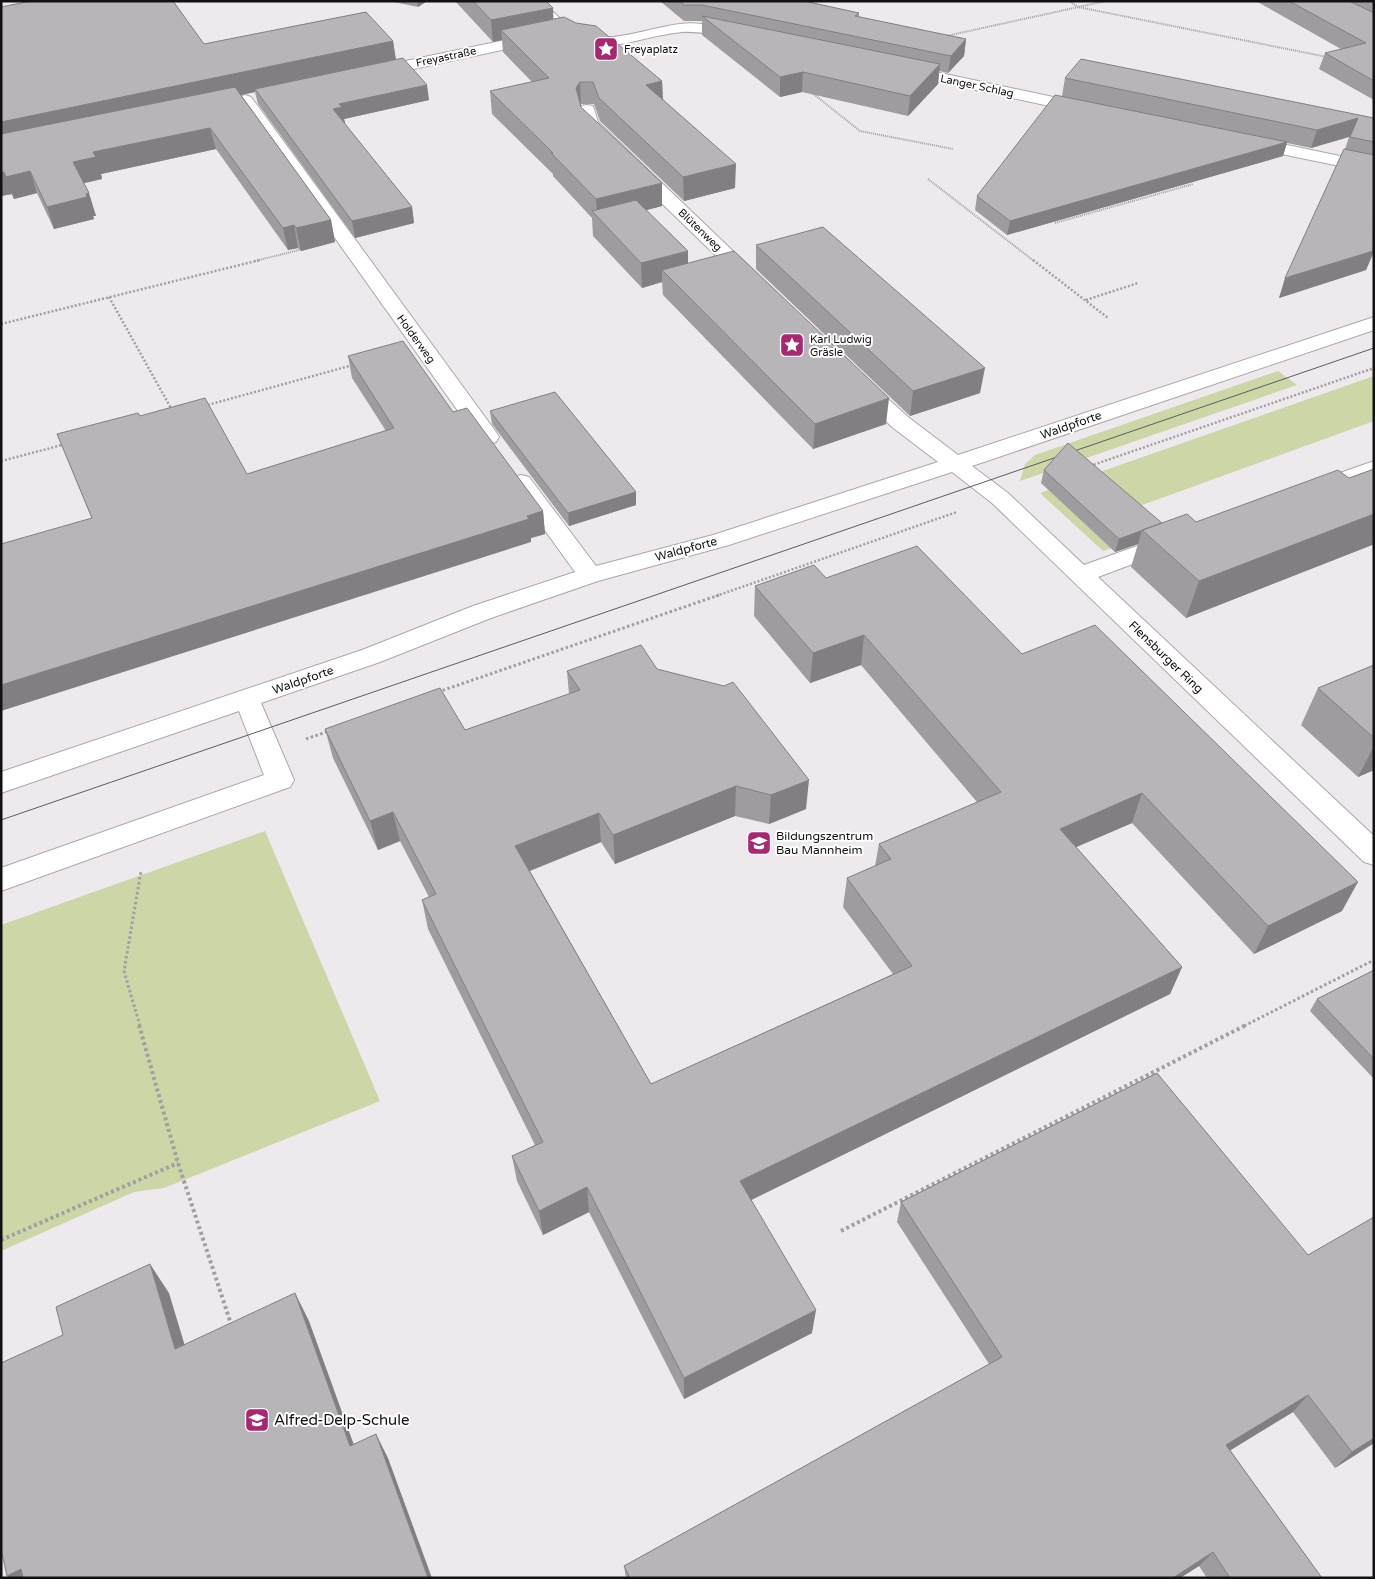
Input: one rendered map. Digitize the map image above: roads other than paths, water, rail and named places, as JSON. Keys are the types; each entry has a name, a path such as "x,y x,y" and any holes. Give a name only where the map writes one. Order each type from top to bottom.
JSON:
{"street":[{"path":"533,1 568,32 577,38 590,41 608,41 682,28 701,28 754,40"},
{"name":"Freyastraße","path":"357,76 568,32"},
{"name":"Langer Schlag","path":"885,66 1105,112"},
{"path":"226,104 264,96"},
{"name":"Holderweg","path":"245,100 590,576"},
{"name":"Blütenweg","path":"587,110 590,124 763,290"},
{"path":"1228,138 1373,166"},
{"name":"Waldpforte","path":"1,783 371,656 482,612 590,576 721,540 956,464 1374,323"},
{"path":"849,374 900,422 956,464"},
{"name":"Flensburger Ring","path":"956,464 1000,498 1082,574 1121,614 1371,847"},
{"path":"1292,498 1374,468"},
{"path":"1082,574 1192,534"},
{"path":"1,880 280,780 247,700"}],"tram line":[{"path":"1,820 1374,348"}],"place":[{"name":"Freyaplatz","path":"606,49"},
{"name":"Karl Ludwig Gräsle","path":"792,345"},
{"name":"Bildungszentrum Bau Mannheim","path":"759,843"},
{"name":"Alfred-Delp-Schule","path":"257,1420"}]}
